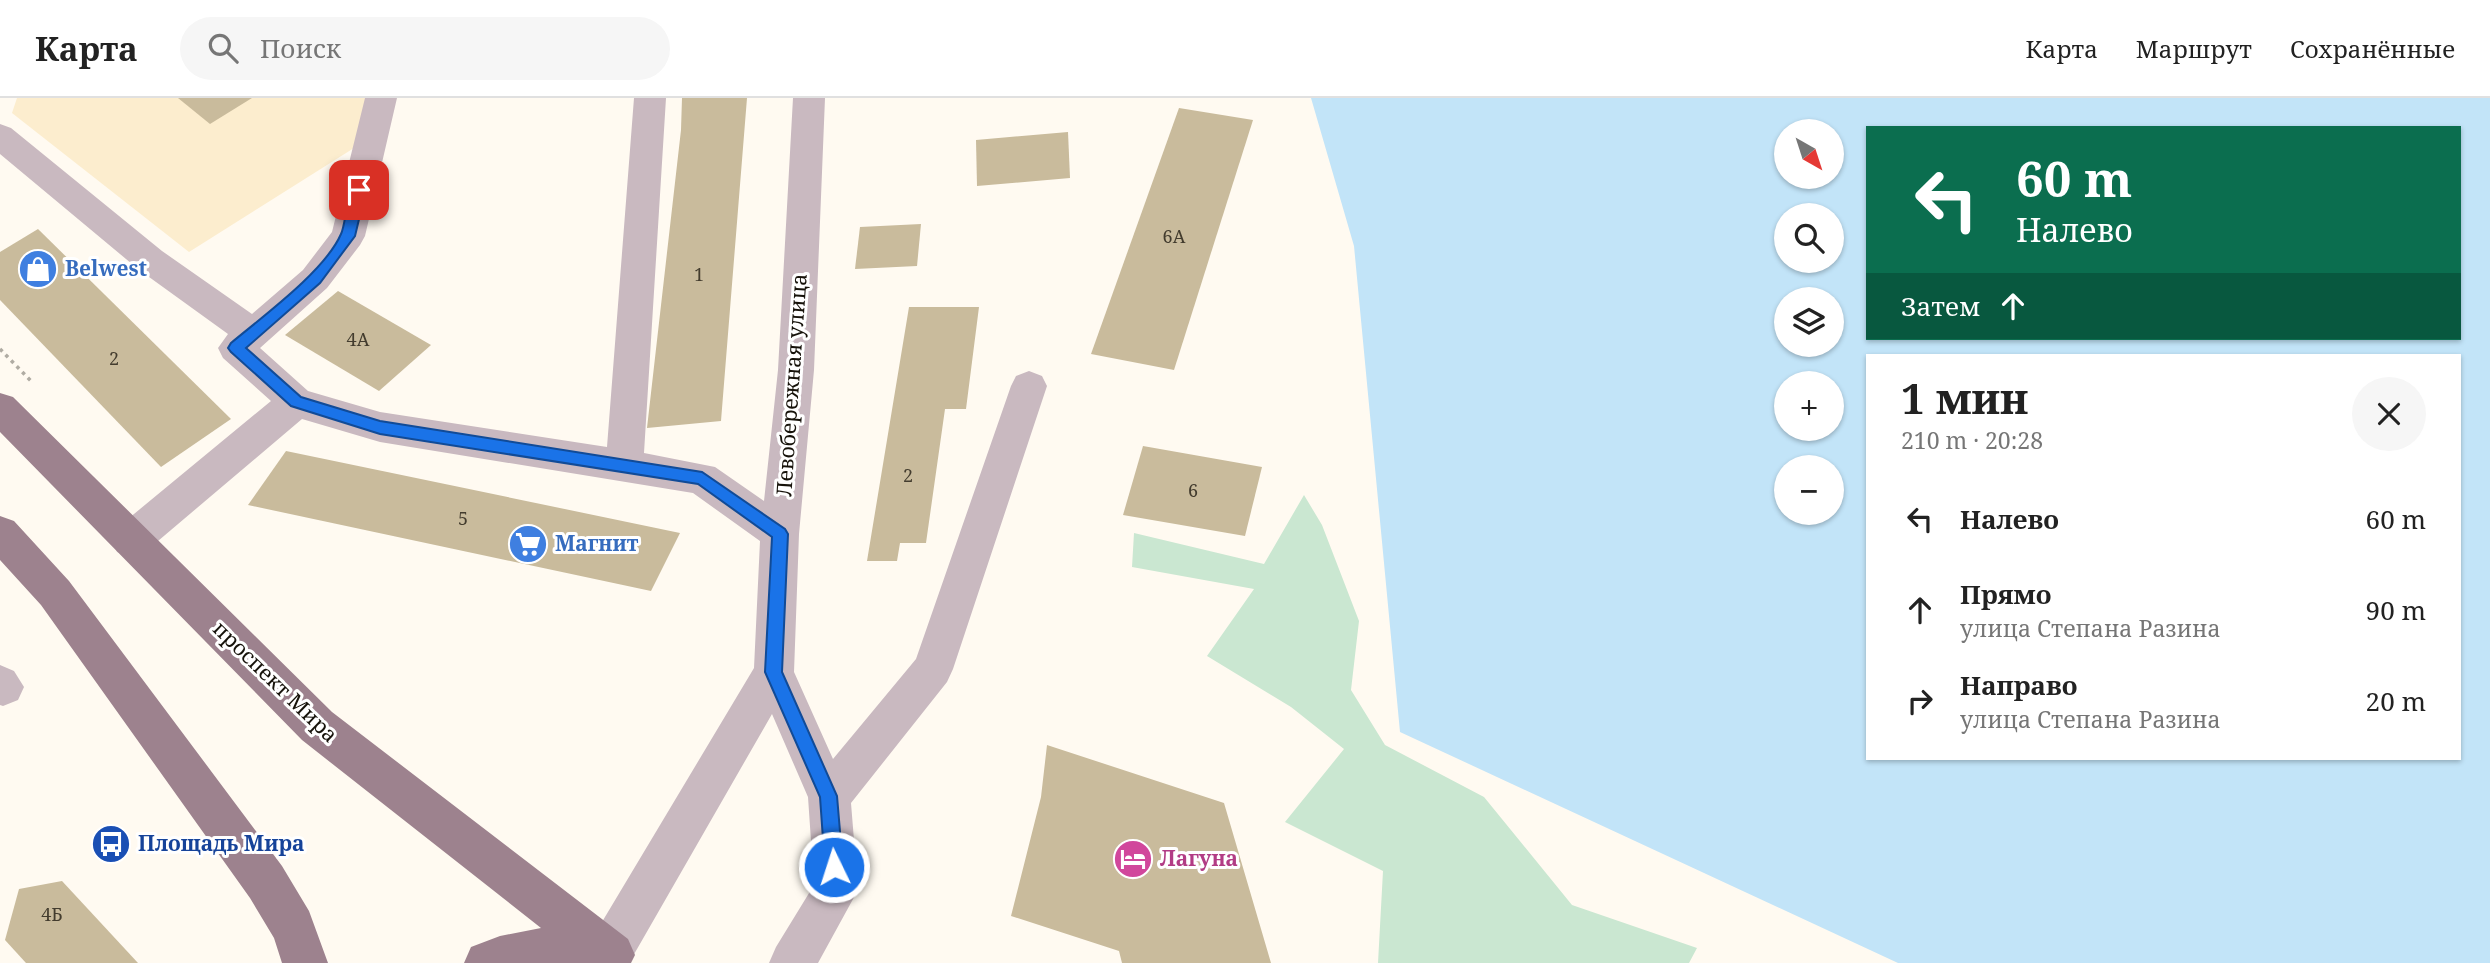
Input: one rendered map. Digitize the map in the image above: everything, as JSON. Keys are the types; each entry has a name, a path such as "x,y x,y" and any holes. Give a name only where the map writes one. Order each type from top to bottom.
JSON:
{"main road":[{"name":"проспект Мира","path":"0,408 317,726 617,958"},
{"path":"0,533 55,593 266,882 292,927 305,963"},
{"path":"486,963 521,954 574,950 617,958"}],"street":[{"path":"381,98 348,236 315,279 236,348 296,402 380,428 702,478 780,534"},
{"path":"624,466 650,98"},
{"name":"Левобережная улица","path":"617,958 774,672 780,534 796,370 809,98"},
{"path":"0,136 150,260 253,332"},
{"path":"829,796 933,669 1029,386"},
{"path":"131,540 296,402"},
{"name":"Левобережная улица","path":"774,672 829,796 836,890 792,963"}],"shaded area":[{"path":"17,98 367,98 354,148 189,252 12,113"}],"green space":[{"path":"1304,495 1322,525 1359,621 1351,690 1385,745 1484,797 1572,905 1697,948 1689,963 1378,963 1383,871 1285,822 1344,749 1291,707 1207,656 1254,589 1132,567 1134,533 1264,564"}],"water":[{"path":"1311,98 2490,98 2490,963 1898,963 1400,732 1354,246"}],"building":[{"path":"178,98 252,98 210,124"},
{"path":"682,98 747,98 721,421 647,428 681,130"},
{"path":"1179,108 1253,120 1174,370 1091,354"},
{"path":"1068,132 1070,178 977,186 976,140"},
{"path":"921,224 917,266 855,269 860,227"},
{"path":"38,229 231,419 161,467 0,300 0,252"},
{"path":"338,291 431,345 379,391 285,335"},
{"path":"909,307 979,307 966,409 945,409 926,543 900,543 897,561 867,561"},
{"path":"1143,446 1262,467 1245,536 1123,515"},
{"path":"286,451 680,533 651,591 248,505"},
{"name":"Лагуна","path":"1047,745 1224,803 1271,963 1122,963 1119,951 1011,916 1041,797"},
{"path":"62,881 138,963 26,963 5,940 19,889"}],"place":[{"name":"Belwest","path":"38,269"},
{"name":"Магнит","path":"528,544"},
{"name":"Площадь Мира","path":"111,844"},
{"name":"Лагуна","path":"1133,859"}],"route":[{"path":"359,190 348,236 315,279 236,348 296,402 380,428 702,478 780,534 774,672 829,796 834,867"}]}
